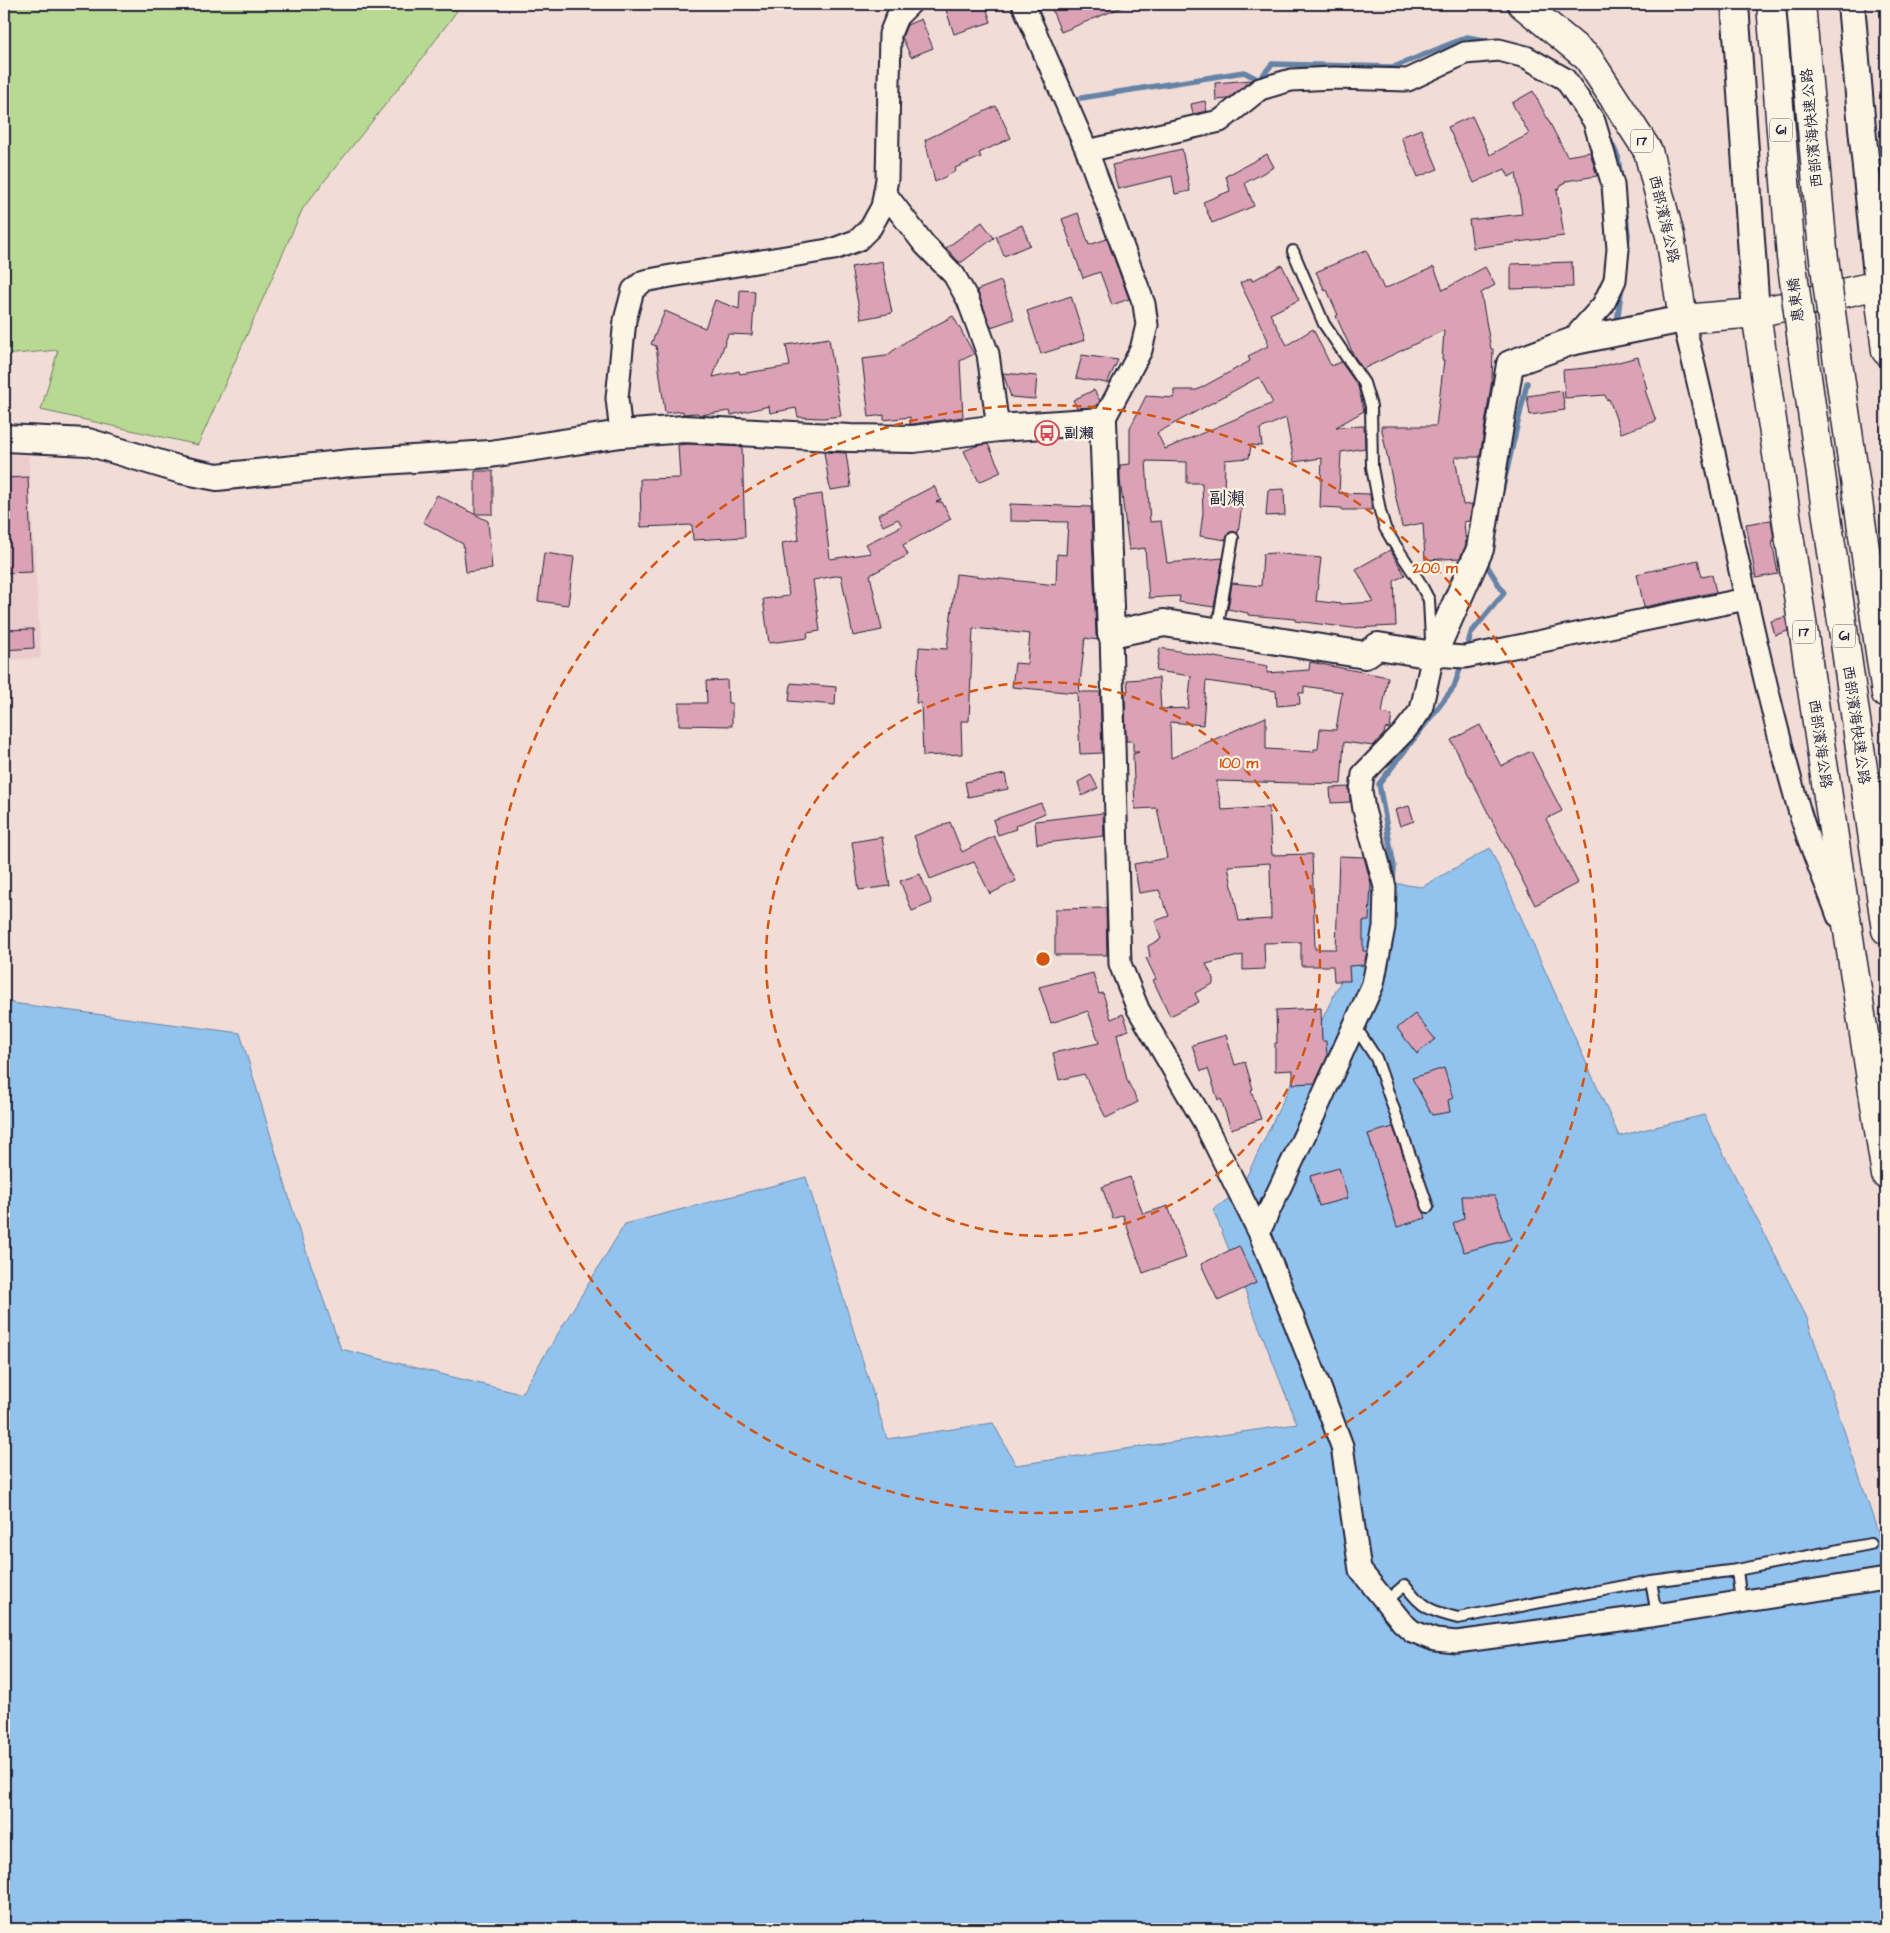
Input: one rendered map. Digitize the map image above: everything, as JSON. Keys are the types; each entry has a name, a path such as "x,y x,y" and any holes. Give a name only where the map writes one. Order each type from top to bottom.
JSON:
{"main road":[{"name":"西部濱海公路","path":"1522,4 1588,58 1648,151 1670,236 1683,319"},
{"name":"西部濱海快速公路","path":"1771,4 1791,257"},
{"name":"西部濱海快速公路","path":"1801,4 1823,252 1886,694"},
{"name":"惠東橋","path":"1791,257 1802,342"},
{"path":"1683,319 1756,313 1883,290 1886,351"},
{"name":"西部濱海公路","path":"1756,313 1886,1175"},
{"name":"西部濱海快速公路","path":"1802,342 1886,930"}],"street":[{"path":"621,434 617,398 625,320 633,290 644,282 834,249 858,240 871,227 882,207 887,179 890,34 897,16 910,4"},
{"path":"1024,4 1087,151 1144,304 1147,325 1141,350 1103,421 1120,964 1138,1008 1204,1122 1259,1232 1342,1446 1360,1570 1402,1622 1412,1630 1435,1640 1446,1642 1457,1642 1740,1595 1886,1578"},
{"path":"1735,4 1756,313"},
{"path":"1851,4 1862,128 1883,290"},
{"path":"1087,151 1220,121 1260,89 1291,80 1334,78 1408,80 1465,53 1499,50 1526,57 1565,79 1594,121 1613,185 1618,249 1615,280 1603,305 1570,342"},
{"path":"885,193 924,244 954,275 968,300 988,354 998,428"},
{"path":"1259,1232 1315,1114 1373,984 1384,928 1385,886 1364,810 1361,790 1363,774 1404,732 1421,710 1432,656 1480,549 1510,364 1570,342 1683,319 1746,599 1798,808 1851,951"},
{"path":"4,438 88,442 181,470 218,477 351,463 490,454 621,434 684,428 914,440 998,428 1103,421"},
{"path":"1111,634 1164,623 1366,655 1378,646 1432,656 1465,657 1746,599"}],"lane":[{"path":"1293,251 1324,324 1364,384 1371,406 1372,467 1380,511 1385,528 1429,600 1432,656"},
{"path":"1217,631 1233,538"},
{"path":"1355,1026 1376,1058 1428,1207"},
{"path":"1380,1593 1405,1584 1415,1599 1434,1612 1458,1618 1651,1583 1737,1571 1870,1544"},
{"path":"1737,1571 1740,1595"},
{"path":"1651,1583 1656,1608"}],"shaded area":[{"path":"4,455 28,455 41,658 4,660"}],"green space":[{"path":"4,4 462,4 420,61 303,208 198,445 41,410 58,350 4,355"}],"water":[{"path":"1490,848 1619,1136 1704,1115 1806,1316 1882,1545 1886,1545 1886,1929 4,1929 4,1002 240,1033 300,1234 341,1349 521,1394 625,1224 806,1177 887,1439 993,1423 1016,1465 1297,1424 1213,1209 1239,1192 1345,972 1356,878 1422,887"}],"building":[{"path":"944,4 985,4 991,22 954,34"},
{"path":"1068,4 1130,4 1061,32 1052,10"},
{"path":"921,19 933,48 911,57 902,37 907,25"},
{"path":"1251,80 1228,99 1216,100 1215,83"},
{"path":"1533,91 1567,156 1590,152 1597,176 1566,181 1557,190 1564,236 1473,248 1469,220 1522,214 1516,173 1509,177 1505,169 1474,183 1448,127 1472,116 1490,155 1529,134 1512,103"},
{"path":"1205,101 1207,111 1193,114 1191,104"},
{"path":"996,106 1011,138 979,153 981,157 955,168 956,171 935,182 925,140"},
{"path":"1421,129 1438,169 1418,177 1401,137"},
{"path":"1182,149 1190,191 1175,194 1172,176 1118,189 1112,165"},
{"path":"1267,154 1274,167 1245,183 1254,206 1212,223 1203,202 1230,191 1226,176"},
{"path":"1078,213 1089,245 1107,239 1129,299 1112,305 1100,272 1083,278 1062,219"},
{"path":"982,222 994,238 962,262 959,262 946,248"},
{"path":"1022,225 1030,245 1004,256 996,236"},
{"path":"1366,250 1384,289 1434,267 1443,290 1485,267 1495,285 1481,293 1491,349 1493,349 1492,379 1480,457 1455,457 1463,505 1472,504 1469,521 1464,522 1466,545 1460,558 1425,560 1423,523 1402,527 1381,426 1436,426 1444,360 1442,360 1444,330 1363,369 1354,356 1336,316 1338,315 1327,290 1325,291 1316,272"},
{"path":"882,261 892,313 861,319 851,267"},
{"path":"1572,262 1573,287 1511,289 1511,264"},
{"path":"1282,265 1299,300 1270,314 1287,345 1313,329 1331,366 1341,362 1358,386 1364,411 1336,427 1364,426 1365,448 1341,452 1339,493 1370,494 1372,510 1342,510 1342,508 1320,507 1322,458 1294,462 1286,418 1260,429 1262,446 1251,445 1249,458 1225,460 1224,492 1244,491 1238,533 1230,532 1226,540 1200,536 1203,513 1202,483 1187,483 1187,462 1146,461 1150,522 1161,521 1167,563 1223,558 1214,607 1179,602 1180,596 1149,598 1145,548 1129,550 1120,480 1120,465 1130,464 1130,428 1146,396 1174,398 1174,390 1197,390 1250,361 1248,356 1268,346 1266,341 1268,340 1240,283 1251,278 1252,281","holes":["1259,377 1273,403 1165,449 1157,433"]},
{"path":"1001,281 1014,319 991,327 977,290"},
{"path":"740,290 755,291 752,335 728,334 713,377 739,371 740,374 790,366 786,345 829,338 841,416 823,418 798,417 796,408 770,413 769,406 731,415 730,411 700,415 697,413 683,414 683,411 665,413 656,346 651,344 665,311 705,328 715,300 739,309"},
{"path":"1071,296 1085,340 1041,354 1027,311"},
{"path":"953,316 974,354 960,361 963,417 910,424 910,417 884,420 884,415 869,417 862,359 886,356 908,340"},
{"path":"1082,355 1118,360 1107,383 1076,378"},
{"path":"1638,357 1647,389 1645,390 1656,421 1621,433 1609,399 1607,400 1605,395 1565,398 1563,370 1599,367"},
{"path":"1003,373 1037,376 1035,399 1011,397"},
{"path":"1094,390 1100,401 1098,404 1093,407 1077,408 1073,400"},
{"path":"1562,391 1565,410 1530,415 1527,396"},
{"path":"988,444 1001,472 979,482 964,451"},
{"path":"678,445 742,447 745,537 693,540 692,525 641,527 640,479 680,478"},
{"path":"824,452 846,453 851,487 830,490"},
{"path":"475,471 493,471 493,514 475,514"},
{"path":"28,477 32,572 4,573 4,478"},
{"path":"934,486 941,500 936,502 942,502 951,519 903,545 908,555 870,575 882,630 853,636 841,575 813,580 820,631 807,633 808,638 769,643 763,599 789,596 782,543 799,540 794,498 822,494 830,559 871,553 866,544 902,526 898,519 883,526 878,515"},
{"path":"1284,489 1285,515 1266,516 1268,490"},
{"path":"437,495 488,521 492,569 466,572 463,544 423,522"},
{"path":"1010,504 1091,507 1096,635 1098,640 1085,638 1079,692 1100,692 1102,753 1080,754 1077,693 1012,687 1015,663 1027,664 1030,634 973,628 969,721 961,721 962,754 923,756 921,703 916,703 919,647 947,649 956,574 1056,585 1057,554 1066,555 1068,522 1010,521"},
{"path":"1771,520 1774,541 1772,541 1778,574 1756,578 1746,524"},
{"path":"1390,550 1405,575 1394,581 1396,626 1352,628 1295,621 1295,619 1248,615 1248,613 1228,609 1232,583 1261,586 1263,554 1274,553 1321,558 1316,601 1342,604 1374,602 1356,569"},
{"path":"544,553 574,557 568,605 538,601"},
{"path":"1698,560 1702,577 1712,575 1716,592 1644,607 1637,574"},
{"path":"1785,617 1788,631 1775,635 1771,621"},
{"path":"33,629 34,648 4,650 4,630"},
{"path":"1160,648 1268,666 1267,673 1309,670 1310,662 1388,677 1382,713 1392,715 1390,728 1385,729 1384,734 1373,746 1344,742 1341,784 1216,781 1222,810 1269,807 1272,855 1312,854 1315,949 1336,949 1339,856 1364,857 1371,884 1369,921 1363,921 1363,951 1367,951 1364,965 1349,966 1350,981 1334,981 1333,966 1301,966 1301,942 1264,943 1265,969 1243,970 1243,955 1206,964 1213,978 1213,984 1195,993 1199,1002 1170,1016 1153,980 1156,979 1146,958 1150,957 1148,946 1161,939 1155,921 1169,916 1159,890 1139,893 1134,864 1167,858 1157,808 1135,809 1133,754 1139,752 1133,752 1133,741 1126,741 1125,691 1128,691 1127,680 1159,678 1161,709 1188,708 1191,676 1156,671","holes":["1206,681 1276,691 1277,706 1300,704 1299,693 1304,693 1304,686 1342,692 1336,730 1320,729 1318,749 1314,749 1314,752 1266,749 1266,717 1171,758 1170,722 1203,725","1270,863 1271,919 1239,921 1228,866"]},
{"path":"727,680 728,703 732,703 732,726 679,725 679,703 707,703 706,681"},
{"path":"791,683 836,687 835,705 789,701"},
{"path":"1480,725 1501,766 1531,751 1562,811 1546,819 1578,883 1535,905 1451,740"},
{"path":"1005,774 1008,789 968,797 965,782"},
{"path":"1091,775 1098,788 1082,796 1078,782"},
{"path":"1349,787 1350,802 1331,803 1330,788"},
{"path":"1041,803 1045,813 1015,826 1016,829 998,835 993,820"},
{"path":"1409,806 1414,821 1400,826 1395,810"},
{"path":"1103,813 1104,836 1037,844 1035,821"},
{"path":"950,822 962,852 994,836 1016,881 990,894 974,862 930,879 914,836"},
{"path":"882,837 890,886 859,890 852,842"},
{"path":"920,874 932,903 912,911 900,881"},
{"path":"1106,908 1107,955 1055,955 1055,909"},
{"path":"1093,973 1099,994 1103,993 1111,1019 1123,1014 1129,1030 1117,1034 1127,1080 1138,1102 1106,1118 1084,1074 1059,1080 1053,1053 1099,1043 1088,1011 1051,1023 1039,987"},
{"path":"1321,1008 1322,1041 1326,1041 1327,1057 1315,1083 1293,1084 1293,1070 1275,1071 1275,1043 1277,1043 1276,1010"},
{"path":"1415,1014 1435,1039 1417,1054 1397,1028"},
{"path":"1226,1035 1235,1065 1245,1062 1253,1089 1251,1090 1261,1119 1231,1129 1221,1099 1218,1100 1208,1069 1201,1071 1192,1045"},
{"path":"1444,1068 1453,1098 1448,1100 1450,1112 1432,1115 1412,1078"},
{"path":"1393,1127 1426,1218 1397,1227 1368,1134"},
{"path":"1339,1168 1348,1198 1319,1206 1310,1176"},
{"path":"1130,1177 1143,1214 1168,1206 1186,1258 1143,1273 1123,1215 1113,1219 1102,1187"},
{"path":"1462,1196 1495,1196 1511,1239 1464,1252 1453,1224 1464,1218"},
{"path":"1239,1246 1256,1283 1218,1301 1201,1264"}],"waterway":[{"path":"1081,98 1244,72 1259,80 1272,64 1394,67 1467,37 1496,42"},
{"path":"1610,140 1618,157 1621,179"},
{"path":"1626,215 1627,246"},
{"path":"1617,322 1622,285"},
{"path":"1502,491 1527,383"},
{"path":"1466,652 1471,633 1504,593 1486,564 1487,558"},
{"path":"1393,883 1394,867 1379,784 1454,687 1463,660"}],"place":[{"name":"副瀨","path":"1047,433"}],"district":[{"name":"副瀨","path":"1227,498"}]}
